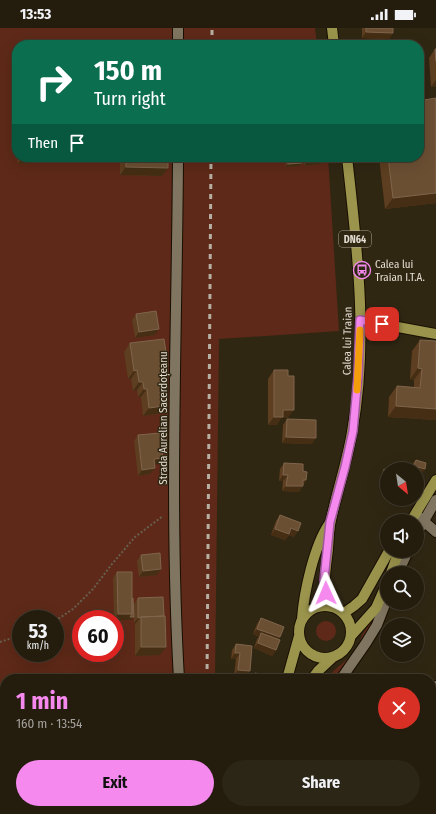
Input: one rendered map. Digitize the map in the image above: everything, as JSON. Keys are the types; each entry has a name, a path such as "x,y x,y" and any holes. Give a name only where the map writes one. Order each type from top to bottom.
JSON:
{"main road":[{"path":"332,28 333,40"},
{"name":"Calea lui Traian","path":"332,606 326,593 324,580 330,522 353,431 358,376 360,320 355,232 348,162"},
{"path":"360,320 436,334"},
{"path":"415,514 436,480"},
{"name":"Calea lui Traian","path":"302,619 304,601 318,547 330,522"},
{"path":"344,613 362,599 385,558"},
{"path":"351,636 376,608 380,599"},
{"path":"288,674 302,619 308,612 315,608 332,606 344,613 350,623 351,636 347,648 332,658 316,674"},
{"path":"299,636 302,645 311,654 324,658 332,658"}],"street":[{"path":"178,28 178,40"},
{"name":"Strada Aurelian Sacerdoțeanu","path":"178,162 175,345 175,588 179,674"},
{"path":"436,500 424,521 436,532"},
{"path":"345,674 377,625 383,610"},
{"path":"436,794 436,800"}],"path":[{"path":"64,615 73,609 93,589 135,537 175,508"},
{"path":"0,642 12,638"}],"shaded area":[{"path":"0,28 315,28 316,40 12,40 12,162 328,162 339,331 219,339 215,674 0,674"},
{"path":"380,607 368,635 341,674 330,674 352,655 359,644 362,635"},
{"path":"326,621 333,624 336,631 333,638 326,641 319,638 316,631 319,624"}],"building":[{"path":"366,28 393,28 393,33 366,32"},
{"path":"436,98 436,193 393,198 389,162 424,162 424,100"},
{"path":"126,162 168,162 168,168 126,167"},
{"path":"288,162 302,162 302,163 288,164"},
{"path":"156,311 159,329 139,332 136,314"},
{"path":"164,339 168,366 165,367 167,381 163,381 165,396 162,397 163,406 149,408 147,389 144,389 143,382 139,382 137,370 134,371 130,343"},
{"path":"420,340 436,341 436,409 396,406 397,386 420,388 422,369 418,368"},
{"path":"274,370 288,370 288,376 294,376 294,410 283,410 283,417 274,417"},
{"path":"287,419 316,420 316,438 286,437"},
{"path":"160,433 163,458 154,459 155,468 142,470 138,435"},
{"path":"284,463 303,464 303,471 307,472 306,480 303,480 303,486 286,486 288,475 283,475"},
{"path":"280,515 301,523 298,531 291,528 289,534 275,529"},
{"path":"160,553 161,569 143,571 141,555"},
{"path":"117,572 132,572 132,614 124,614 124,610 118,610"},
{"path":"163,597 164,616 138,618 138,598"},
{"path":"132,598 134,617 130,617 132,614"},
{"path":"165,616 166,647 141,647 141,617"},
{"path":"261,618 284,627 280,637 257,629"},
{"path":"261,633 280,640 276,650 258,643"},
{"path":"236,644 252,646 250,671 238,670 240,653 235,653"}],"railway":[{"path":"212,28 212,40"},
{"path":"207,674 211,162"}],"slow traffic":[{"path":"357,390 360,357 360,330"}],"place":[{"name":"Calea lui Traian I.T.A.","path":"362,270"}],"route":[{"path":"326,593 324,580 330,535 330,522 353,431 360,357 360,320 382,324"}]}
